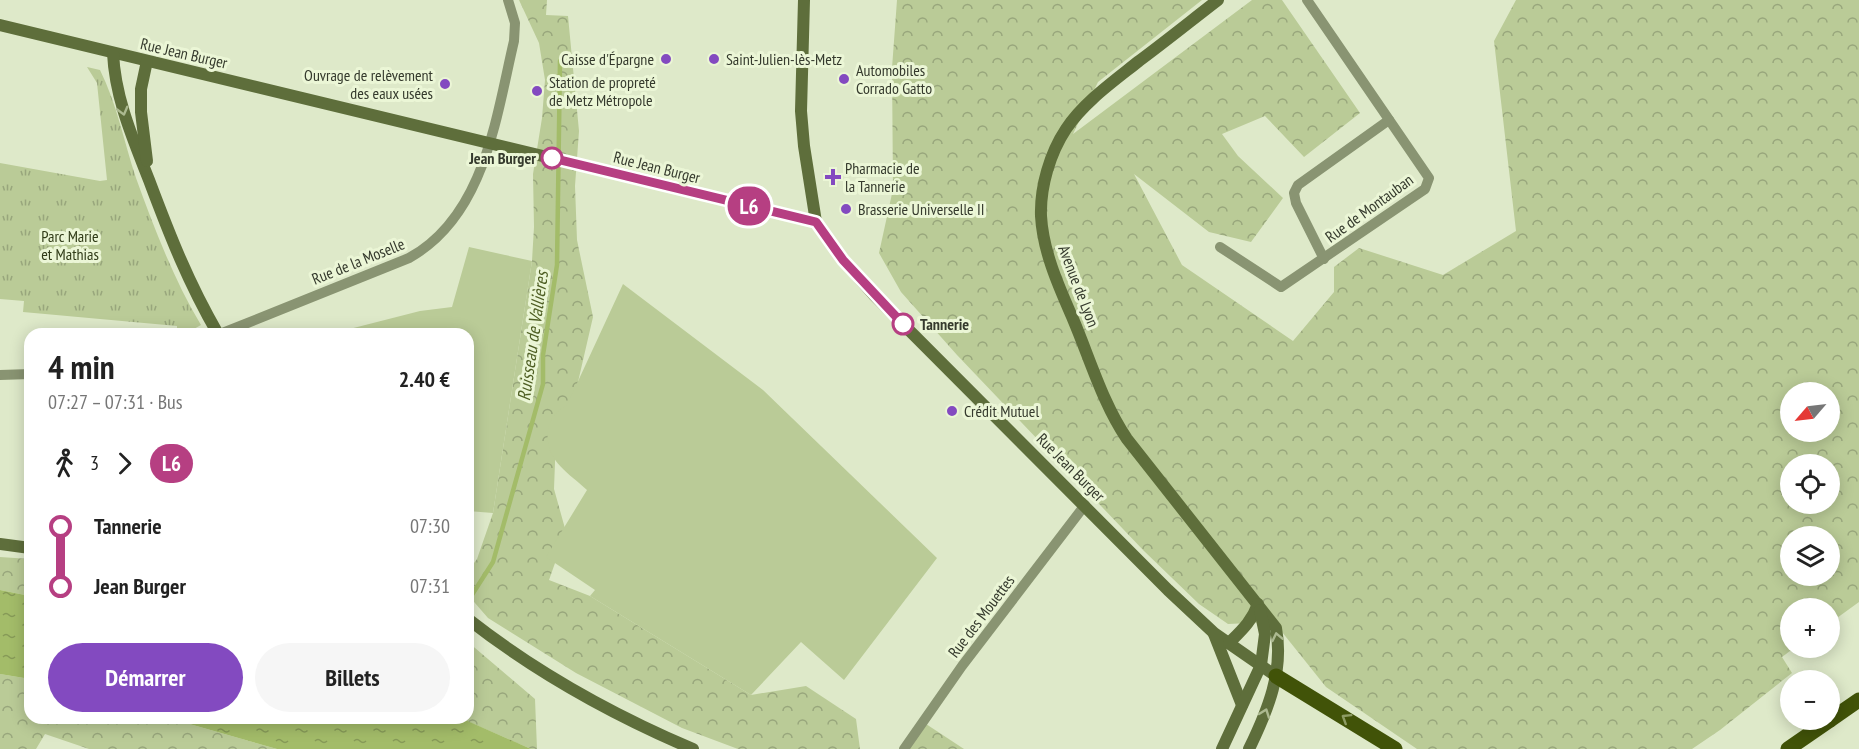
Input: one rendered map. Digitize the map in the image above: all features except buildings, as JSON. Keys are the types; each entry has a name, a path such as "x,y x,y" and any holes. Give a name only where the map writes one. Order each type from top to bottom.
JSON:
{"main road":[{"path":"804,0 801,111 816,222"},
{"name":"Avenue de Lyon","path":"1218,0 1115,80 1083,109 1066,129 1043,185 1041,215 1045,243 1053,272 1112,416 1137,452 1276,628 1280,648 1276,676 1265,716 1249,749"},
{"name":"Rue Jean Burger","path":"0,25 816,222 843,260 874,295 1168,590 1214,633 1276,676"},
{"path":"113,53 114,71 125,118 176,253 195,293 215,328"},
{"path":"147,61 141,89 141,112 150,183"},
{"path":"0,544 24,547"},
{"path":"1229,643 1253,617 1258,603"},
{"name":"Avenue de Lyon","path":"1258,603 1265,634 1262,665"},
{"path":"474,624 525,661 592,701 659,735 693,749"},
{"path":"1214,633 1242,705"},
{"path":"1222,749 1262,665"},
{"path":"1276,676 1395,749"},
{"path":"1840,713 1859,700"},
{"path":"1788,749 1816,730"}],"street":[{"name":"Rue de la Moselle","path":"234,328 409,258 430,245 461,209 478,175 489,143 514,40 515,23 508,0"},
{"name":"Rue de Montauban","path":"1220,247 1281,287 1425,189 1429,178 1307,0"},
{"name":"Rue de Montauban","path":"1324,259 1296,203 1294,193 1298,185 1389,120"},
{"path":"0,375 24,374"},
{"name":"Rue des Mouettes","path":"904,749 962,666 1085,505"}],"green space":[{"path":"519,0 547,0 546,15 568,16 579,131 575,186 577,240 593,317 578,382 556,436 554,489 566,532 549,580 590,596 751,695 806,686 856,719 860,749 738,749 682,728 576,673 488,618 474,602 474,563 493,513 532,261 533,174 542,118 545,80 539,43"},
{"path":"897,0 1202,0 1098,82 1073,134 1252,0 1282,0 1360,113 1304,157 1265,116 1222,134 1238,156 1283,198 1251,242 1209,232 1134,174 1182,265 1293,341 1334,292 1334,267 1359,248 1443,275 1516,231 1494,41 1516,0 1859,0 1859,602 1840,616 1840,598 1780,598 1780,658 1783,658 1790,670 1780,670 1780,682 1692,749 1417,749 1326,687 1274,622 1228,624 1199,604 1144,551 957,355 901,292 879,253 893,189 892,68"},
{"name":"Parc Marie et Mathias","path":"87,67 100,70 106,83 157,235 173,272 201,325 196,328 23,312 24,301 0,299 0,163 100,181 107,180 97,83"},
{"path":"469,247 532,261 493,513 474,511 474,328 353,328 420,311 452,307"},
{"path":"623,284 763,390 937,558 844,680 801,642 751,695 590,596 595,590 546,557 587,490 565,471 550,450 548,430 550,422 554,415 567,405"},
{"path":"0,557 24,559 24,595 0,590"},
{"path":"474,647 535,699 537,749 531,749 474,724"},
{"path":"0,674 24,678 24,724 190,724 277,749 89,749 45,734 36,749 0,749"},
{"path":"923,722 964,749 908,749"}],"water":[{"path":"0,590 24,595 24,678 0,674"},
{"path":"190,724 474,724 531,749 277,749"}],"waterway":[{"name":"Ruisseau de Vallières","path":"474,592 493,562 543,384 543,355 557,265 560,61"}],"bus line":[{"name":"L6","path":"552,158 816,222 843,260 903,324"}],"place":[{"name":"Caisse d'Épargne","path":"666,59"},
{"name":"Saint-Julien-lès-Metz","path":"714,59"},
{"name":"Automobiles Corrado Gatto","path":"844,79"},
{"name":"Ouvrage de relèvement des eaux usées","path":"445,84"},
{"name":"Station de propreté de Metz Métropole","path":"537,91"},
{"name":"Jean Burger","path":"552,158"},
{"name":"Pharmacie de la Tannerie","path":"833,177"},
{"name":"Brasserie Universelle II","path":"846,209"},
{"name":"Tannerie","path":"903,324"},
{"name":"Crédit Mutuel","path":"952,411"}]}
